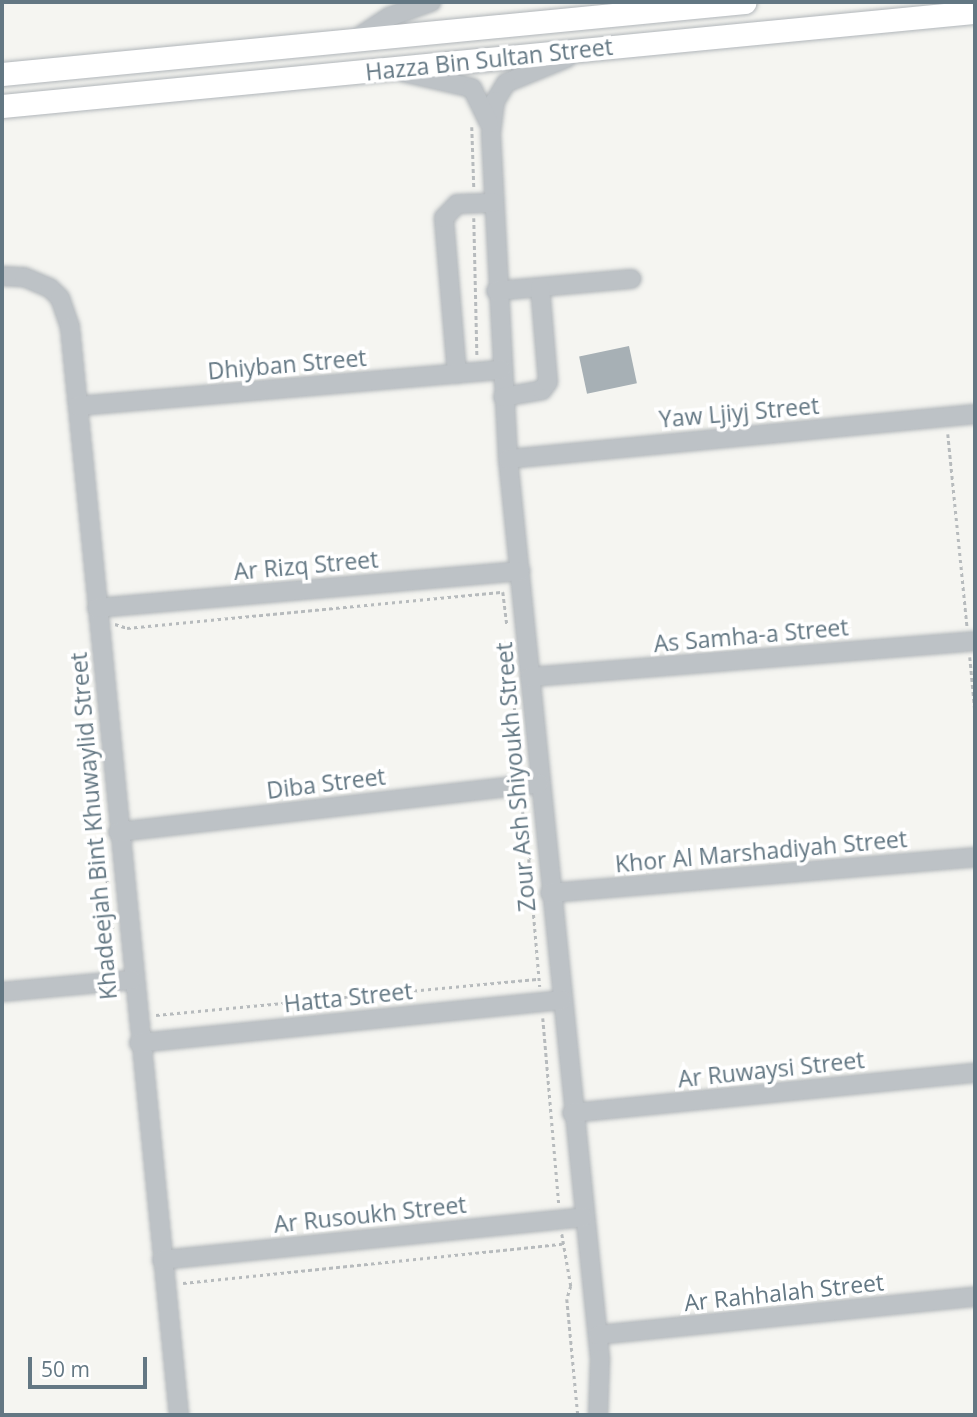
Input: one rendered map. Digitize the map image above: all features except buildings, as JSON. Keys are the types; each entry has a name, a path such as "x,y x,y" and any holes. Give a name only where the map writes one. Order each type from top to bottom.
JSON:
{"main road":[{"name":"Hazza Bin Sultan Street","path":"2,74 745,2"},
{"name":"Hazza Bin Sultan Street","path":"2,106 975,12"}],"street":[{"path":"354,40 389,17 431,2"},
{"path":"606,2 627,13"},
{"name":"Zour Ash Shiyoukh Street","path":"597,48 524,72 506,83 495,101 491,134 496,291 508,459 572,1114 598,1335 601,1374 598,1415"},
{"name":"Zour Ash Shiyoukh Street","path":"384,69 465,84 478,94 491,134"},
{"path":"457,374 444,218 452,206 494,203"},
{"name":"Khadeejah Bint Khuwaylid Street","path":"2,276 37,280 60,298 70,327 132,980 179,1415"},
{"path":"496,291 631,279"},
{"path":"503,397 537,392 548,382 540,287"},
{"name":"Dhiyban Street","path":"78,406 501,370"},
{"name":"Yaw Ljiyj Street","path":"508,459 975,414"},
{"name":"Ar Rizq Street","path":"97,608 520,571"},
{"name":"As Samha-a Street","path":"530,677 972,642"},
{"name":"Diba Street","path":"118,832 539,783"},
{"name":"Khor Al Marshadiyah Street","path":"550,893 975,857"},
{"path":"2,992 132,980"},
{"name":"Hatta Street","path":"139,1043 562,1000"},
{"name":"Ar Ruwaysi Street","path":"572,1114 975,1073"},
{"name":"Ar Rusoukh Street","path":"162,1260 583,1217"},
{"name":"Ar Rahhalah Street","path":"598,1335 975,1297"}],"path":[{"path":"479,372 472,288 475,203 471,113 486,112"},
{"path":"946,417 972,642 975,711"},
{"path":"100,636 109,636 115,624 127,628 503,592 505,622 511,629"},
{"path":"511,635 508,647 525,834 535,841"},
{"path":"93,735 110,928 127,927"},
{"path":"536,852 529,859 562,1244 571,1286 567,1299 578,1415"},
{"path":"136,1017 539,979"},
{"path":"165,1284 562,1244"}]}
